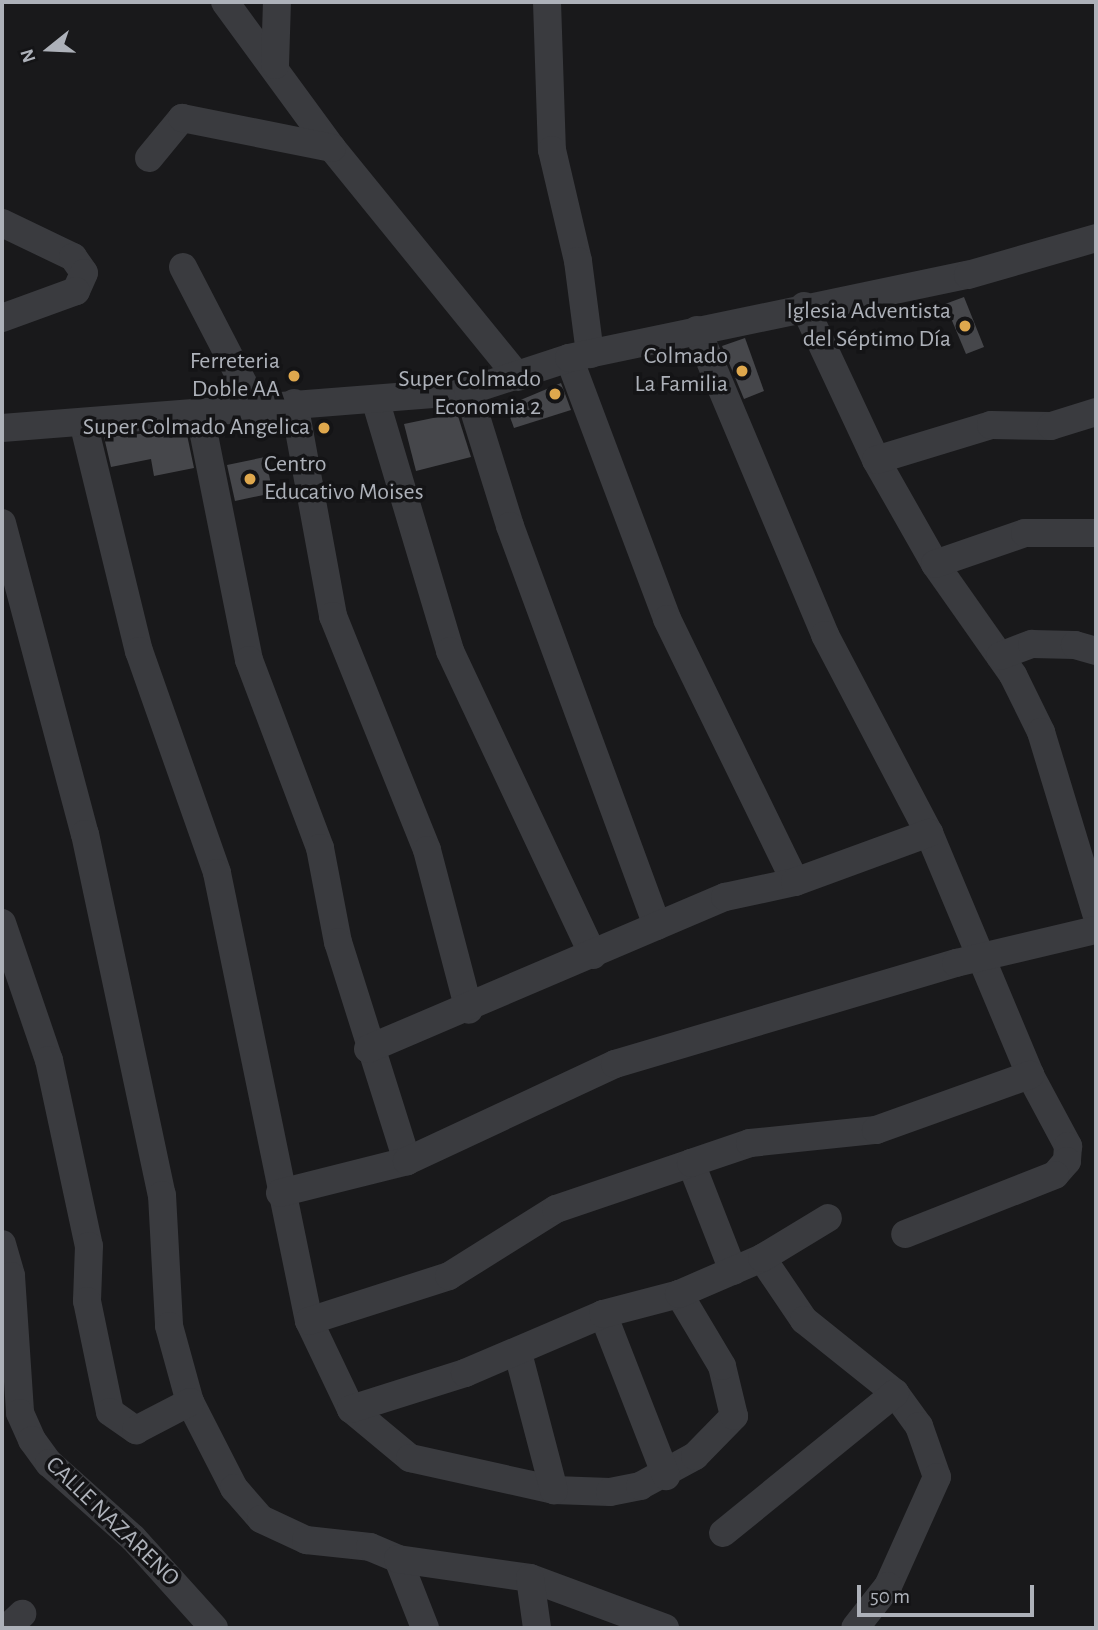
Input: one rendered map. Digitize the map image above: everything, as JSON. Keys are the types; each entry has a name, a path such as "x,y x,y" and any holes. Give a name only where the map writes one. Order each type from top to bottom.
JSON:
{"street":[{"path":"225,2 275,65 332,148 518,377"},
{"path":"275,65 277,2"},
{"path":"547,2 544,43 552,150 578,261 579,356 667,619 795,882"},
{"path":"149,158 182,118 332,148"},
{"path":"2,223 73,257 83,273 76,290 2,318"},
{"path":"2,428 85,426 198,410 468,391 579,356 804,306 968,275 1096,238"},
{"path":"183,267 255,406"},
{"path":"804,306 876,460 935,564 1000,656 1041,732 1096,914"},
{"path":"697,330 825,635 929,833 1030,1075 1068,1146 1067,1161 1055,1175 905,1234"},
{"path":"468,391 510,526 657,926"},
{"path":"375,399 450,651 593,955"},
{"path":"294,403 333,616 427,850 469,1010"},
{"path":"198,410 248,660 320,848 338,942 368,1049 407,1161"},
{"path":"876,460 991,425 1051,426 1096,412"},
{"path":"85,426 139,652 216,873 280,1193 309,1321 351,1409 410,1458 554,1490 610,1492 666,1476 734,1416 722,1366 679,1294"},
{"path":"2,527 88,848 162,1195 169,1326 190,1402 234,1488 261,1519 306,1540 370,1547 398,1559 530,1578 665,1628"},
{"path":"935,564 1025,533 1096,533"},
{"path":"1000,656 1032,644 1075,645 1096,652"},
{"path":"368,1049 469,1010 725,897 795,882 929,833"},
{"path":"2,923 52,1073 89,1246 87,1301 110,1412 135,1430 190,1402"},
{"path":"280,1193 407,1161 615,1064 983,958 1096,930"},
{"path":"309,1321 450,1276 556,1209 750,1143 876,1129 1030,1075"},
{"path":"691,1163 733,1271"},
{"path":"351,1409 518,1353 603,1314 679,1294 762,1258 828,1218"},
{"name":"CALLE NAZARENO","path":"2,1244 12,1276 7,1332 20,1413 32,1440 49,1463 133,1538 214,1628"},
{"path":"762,1258 804,1320 895,1393 919,1426 937,1477 888,1586 855,1628"},
{"path":"603,1314 666,1476"},
{"path":"518,1353 554,1490"},
{"path":"723,1533 895,1393"},
{"path":"398,1559 425,1628"},
{"path":"530,1578 537,1628"}],"building":[{"name":"Iglesia Adventista del Séptimo Día","path":"964,297 984,347 966,354 945,304"},
{"name":"Colmado La Familia","path":"745,338 764,391 744,399 722,346"},
{"path":"561,383 571,410 514,428 506,406"},
{"path":"457,413 471,457 416,471 404,424"},
{"path":"186,430 194,468 154,476 151,459 111,467 104,437"},
{"name":"Centro Educativo Moises","path":"265,457 273,493 235,501 227,465"}],"place":[{"name":"Iglesia Adventista del Séptimo Día","path":"965,326"},
{"name":"Colmado La Familia","path":"742,371"},
{"name":"Ferreteria Doble AA","path":"294,376"},
{"name":"Super Colmado Economia 2","path":"555,394"},
{"name":"Super Colmado Angelica","path":"324,428"},
{"name":"Centro Educativo Moises","path":"250,479"}]}
